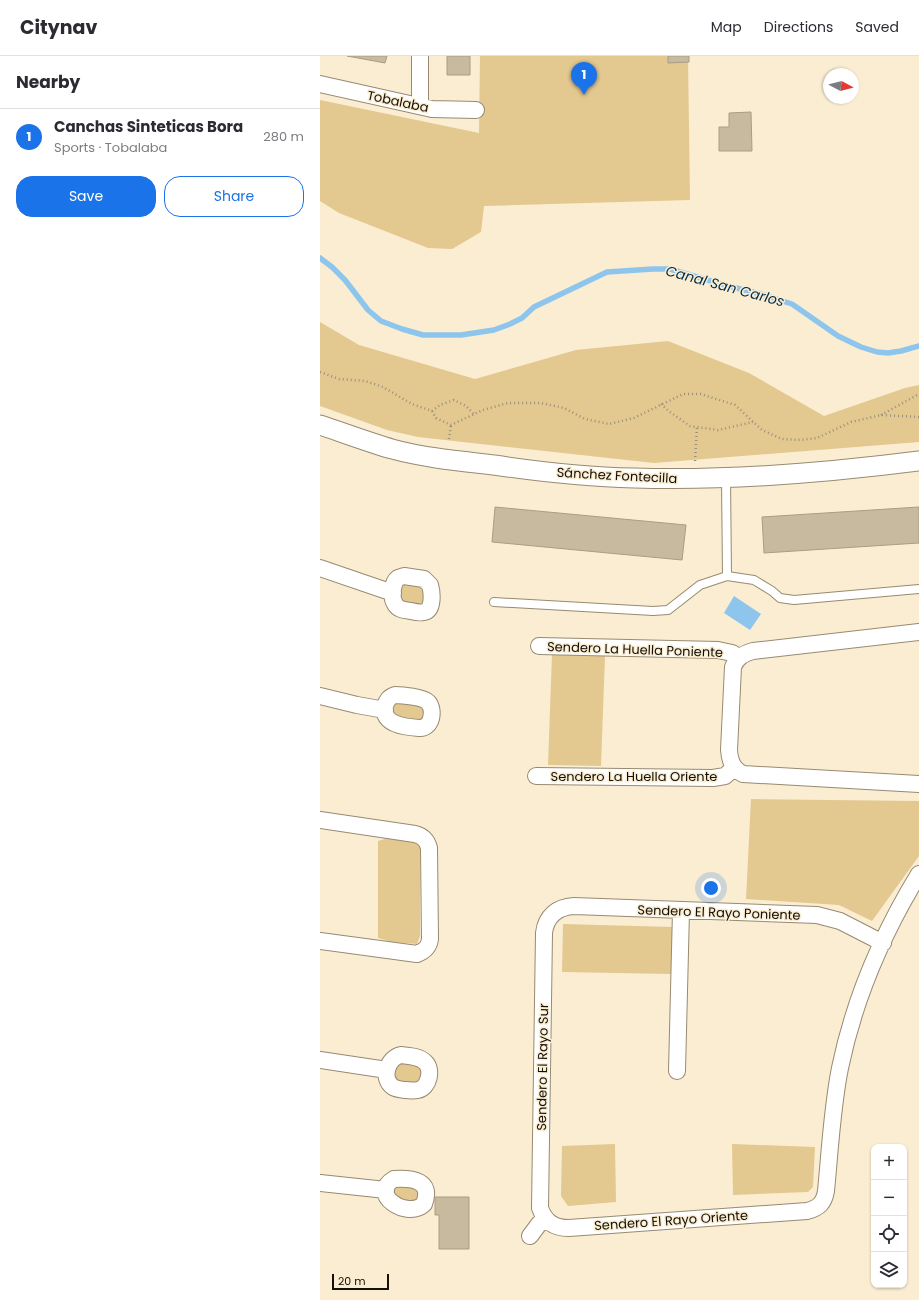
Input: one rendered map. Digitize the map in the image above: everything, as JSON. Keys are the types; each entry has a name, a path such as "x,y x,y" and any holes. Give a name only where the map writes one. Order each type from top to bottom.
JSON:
{"street":[{"path":"420,56 420,106"},
{"name":"Tobalaba","path":"320,84 432,109 476,110"},
{"name":"Sánchez Fontecilla","path":"320,425 393,449 451,459 583,476 634,478 726,477 860,468 919,461"},
{"path":"320,568 393,593"},
{"name":"Sendero La Huella Poniente","path":"539,646 718,650 732,653 738,657 753,651 919,632"},
{"path":"734,768 729,757 729,743 732,672 738,657"},
{"path":"320,696 384,710"},
{"name":"Sendero La Huella Oriente","path":"536,776 714,778 725,776 734,768 743,774 749,775 919,784"},
{"path":"320,820 416,834 425,838 429,848 430,939 426,949 417,954 320,941"},
{"path":"883,943 915,891 919,874"},
{"name":"Sendero El Rayo Poniente","path":"552,914 558,909 574,906 817,915 840,921 883,943"},
{"path":"677,1071 681,911"},
{"name":"Sendero El Rayo Sur","path":"546,1220 540,1208 544,933 545,926 552,914"},
{"name":"Sendero El Rayo Oriente","path":"546,1220 557,1227 569,1228 807,1211 820,1205 825,1199 833,1113 840,1067 868,977 883,943"},
{"path":"320,1060 387,1070"},
{"path":"320,1182 386,1190"},
{"path":"530,1236 539,1224 546,1220"}],"lane":[{"path":"726,477 727,576"},
{"path":"494,602 653,611 668,610 700,585 727,576 754,580 772,591 780,598 794,600 919,589"}],"path":[{"path":"320,372 339,379 365,381 383,387 412,404 432,411 436,418 451,425"},
{"path":"451,425 483,410 508,403 541,403 564,408 586,419 609,424 634,418 683,394 701,394 735,405 762,430 782,439 801,440 817,438 851,422 881,415 919,394"},
{"path":"432,411 440,405 454,400 466,406 474,414"},
{"path":"661,404 690,426 718,430 754,422"},
{"path":"881,415 919,417"},
{"path":"449,439 451,425"},
{"path":"688,463 695,463 697,427"},
{"path":"442,438 457,440"}],"shaded area":[{"path":"480,56 688,56 690,200 484,206 481,232 452,249 428,248 339,213 320,201 320,100 479,133"},
{"path":"320,322 359,345 475,379 576,350 668,341 749,373 824,416 905,388 919,385 919,442 654,463 418,437 387,430 320,406"},
{"path":"398,582 425,586 424,605 402,604"},
{"path":"552,654 605,656 601,766 548,765"},
{"path":"397,699 424,703 427,722 393,717 390,704"},
{"path":"751,799 919,801 919,856 872,921 839,905 746,899"},
{"path":"388,838 410,839 420,843 420,936 417,944 392,942 378,938 378,841"},
{"path":"563,924 673,927 672,974 562,972"},
{"path":"400,1059 420,1065 422,1075 416,1085 399,1084 393,1078"},
{"path":"615,1144 616,1202 568,1206 561,1196 562,1146"},
{"path":"732,1144 815,1147 813,1187 808,1192 733,1195"},
{"path":"393,1182 420,1186 416,1204 392,1198"}],"water":[{"path":"734,596 761,614 750,630 724,613"}],"building":[{"path":"347,56 387,56 385,63"},
{"path":"447,56 470,56 470,75 447,75"},
{"path":"668,56 689,56 689,62 668,63"},
{"path":"751,112 752,151 719,151 719,127 729,127 729,113"},
{"path":"495,507 686,525 682,560 492,542"},
{"path":"919,507 919,543 764,553 762,517"},
{"path":"435,1197 469,1197 469,1249 439,1249 439,1215 435,1215"}],"waterway":[{"name":"Canal San Carlos","path":"320,258 345,280 368,310 381,321 423,335 461,335 494,330 522,318 534,307 607,272 670,269 792,304 838,336 861,347 877,352 888,353 919,346"}],"place":[{"name":"Canchas Sinteticas Bora","path":"584,95"}]}
